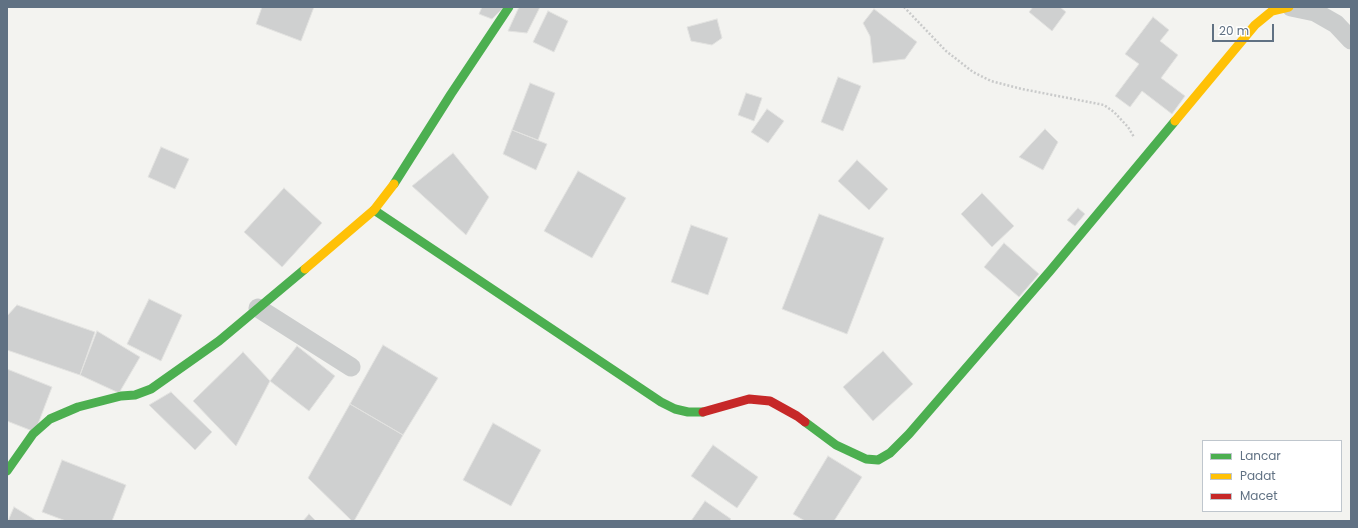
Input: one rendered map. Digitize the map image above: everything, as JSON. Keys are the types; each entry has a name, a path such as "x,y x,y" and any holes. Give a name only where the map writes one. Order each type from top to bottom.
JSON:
{"street":[{"path":"7,471 33,434 50,419 78,407 121,396 135,395 151,389 219,340 374,210 394,185 451,94 509,7"},
{"path":"374,210 661,402 675,409 688,412 702,412 749,400 770,401 797,416 836,445 866,459 878,460 890,453 909,434 1050,271 1255,25 1272,12 1290,7 1315,12 1336,24 1351,40"},
{"path":"258,308 351,367"}],"path":[{"path":"904,7 946,51 973,72 991,81 1022,89 1104,105 1114,112 1128,127 1145,157"}],"building":[{"path":"262,7 314,7 301,41 256,24"},
{"path":"482,7 504,7 492,19 479,14"},
{"path":"519,7 540,7 527,33 508,31"},
{"path":"1033,7 1060,7 1066,12 1052,31 1029,12"},
{"path":"874,9 917,42 905,59 873,63 870,36 863,23"},
{"path":"548,11 568,21 554,52 533,42"},
{"path":"1153,17 1169,30 1160,41 1178,55 1161,78 1185,96 1172,114 1142,91 1130,107 1115,96 1139,64 1125,54"},
{"path":"717,19 722,38 712,45 691,41 687,27"},
{"path":"838,77 861,86 843,131 821,122"},
{"path":"530,83 555,93 538,140 512,130"},
{"path":"746,93 762,98 754,121 738,115"},
{"path":"767,109 784,121 768,143 751,132"},
{"path":"1045,129 1058,142 1043,170 1019,157"},
{"path":"512,130 547,144 536,170 503,154"},
{"path":"161,147 189,159 175,189 148,177"},
{"path":"453,153 489,197 466,235 412,186"},
{"path":"857,160 888,189 869,210 838,181"},
{"path":"578,171 626,198 592,258 544,231"},
{"path":"284,188 322,223 282,267 244,232"},
{"path":"982,193 1014,226 992,247 961,214"},
{"path":"1078,208 1085,214 1075,226 1067,220"},
{"path":"819,214 884,238 847,334 782,309"},
{"path":"691,225 728,238 708,295 671,282"},
{"path":"1004,243 1039,274 1019,297 984,267"},
{"path":"149,299 182,315 161,361 127,344"},
{"path":"17,305 95,332 80,375 7,350 7,316"},
{"path":"97,331 140,357 119,393 80,375"},
{"path":"383,345 438,378 403,435 350,404"},
{"path":"297,346 335,376 309,411 270,381"},
{"path":"883,351 913,384 873,421 843,387"},
{"path":"243,352 270,381 236,446 193,401"},
{"path":"7,369 52,387 35,432 7,421"},
{"path":"171,392 212,432 195,450 149,405"},
{"path":"350,404 403,435 354,521 352,521 308,478"},
{"path":"493,423 541,450 511,506 463,480"},
{"path":"713,445 758,477 737,508 691,476"},
{"path":"828,456 862,477 834,521 805,521 793,514"},
{"path":"62,460 126,485 112,521 66,521 42,512"},
{"path":"705,501 731,519 729,521 691,521"},
{"path":"14,507 37,521 8,521"},
{"path":"309,514 316,521 303,521"}],"traffic: fast":[{"path":"394,184 451,94 509,7"},
{"path":"805,422 836,445 866,459 878,460 890,453 909,434 1050,271 1175,121"},
{"path":"374,210 661,402 675,409 688,412 703,412"},
{"path":"7,471 33,434 50,419 78,407 121,396 135,395 151,389 219,341 305,269"}],"traffic: slow":[{"path":"1175,121 1255,25 1272,11 1289,7"},
{"path":"305,269 374,210 394,184"}],"traffic: jam":[{"path":"703,412 749,399 770,401 805,422"}]}
